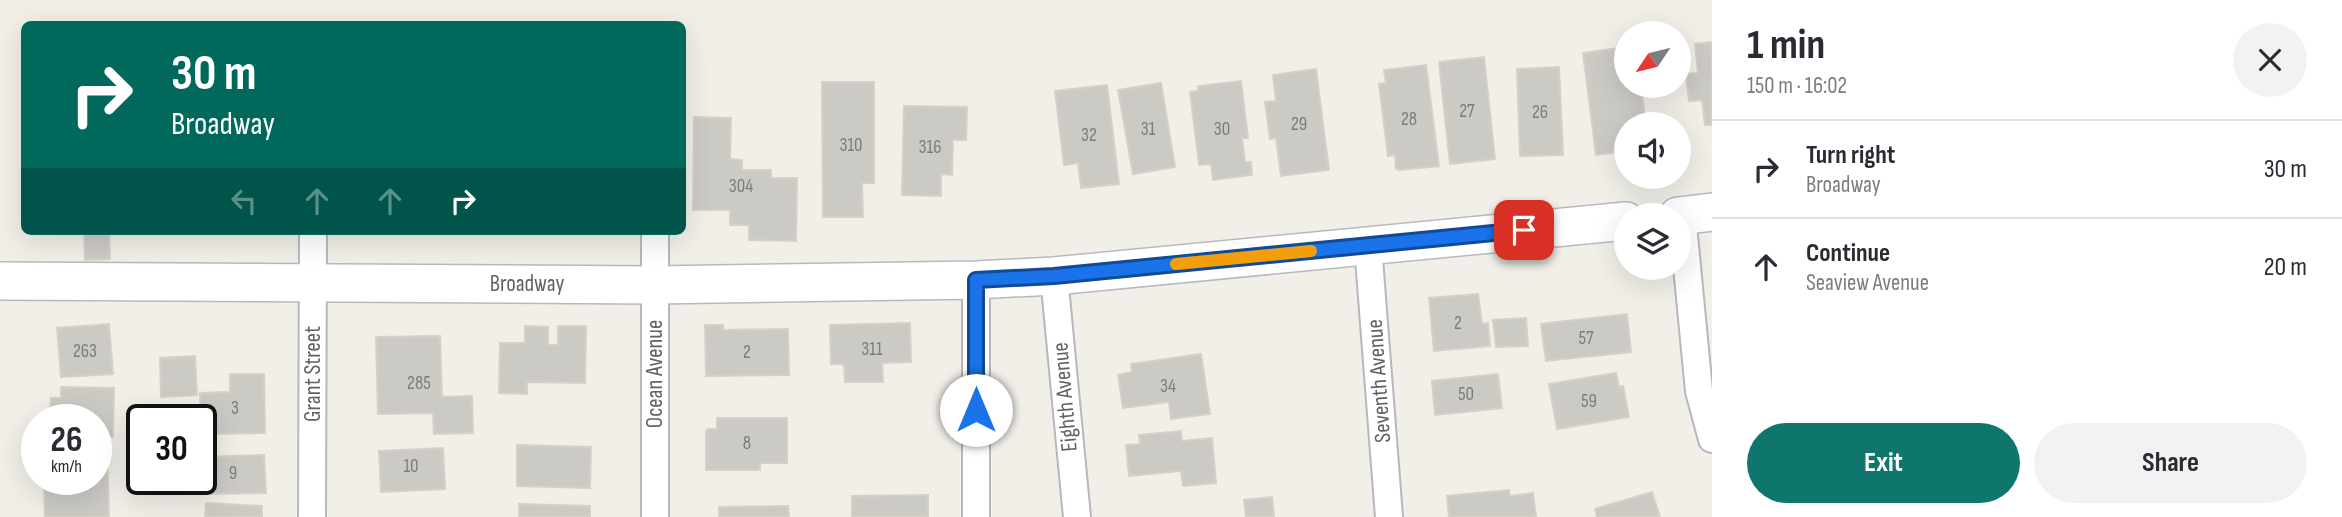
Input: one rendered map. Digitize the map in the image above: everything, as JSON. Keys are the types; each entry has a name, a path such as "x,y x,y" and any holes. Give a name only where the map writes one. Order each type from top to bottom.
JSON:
{"street":[{"path":"1691,214 1699,391 1712,439"},
{"name":"Broadway","path":"0,281 655,285 976,280 1054,276 1614,222"},
{"name":"Grant Street","path":"312,517 313,235"},
{"name":"Ocean Avenue","path":"655,517 656,235"},
{"name":"Seventh Avenue","path":"1368,246 1389,517"},
{"name":"Eighth Avenue","path":"1054,276 1077,517"},
{"path":"976,280 976,517"}],"building":[{"path":"1712,42 1712,125 1705,125 1702,100 1689,101 1691,74 1698,73 1695,44"},
{"path":"1614,49 1614,98 1643,98 1644,112 1614,112 1614,153 1596,155 1583,53"},
{"path":"1484,57 1495,159 1450,164 1439,62"},
{"path":"1426,65 1439,166 1399,170 1396,169 1395,155 1388,156 1379,84 1386,83 1384,70"},
{"path":"1559,67 1563,155 1520,156 1517,69"},
{"path":"1316,69 1329,170 1281,176 1276,138 1270,139 1265,102 1276,101 1273,75"},
{"path":"1241,81 1248,138 1242,138 1245,162 1251,162 1252,175 1213,180 1211,164 1199,165 1190,92 1199,91 1198,86"},
{"path":"822,82 874,82 874,183 862,183 863,217 823,217"},
{"path":"1161,83 1175,167 1133,174 1118,90"},
{"path":"1107,85 1119,184 1081,188 1078,163 1064,165 1055,91"},
{"path":"904,106 967,107 966,140 953,140 952,175 941,174 941,196 902,195"},
{"path":"694,117 731,118 730,159 742,160 742,170 771,170 771,178 797,178 796,241 749,240 749,225 730,225 730,210 693,210"},
{"path":"84,235 109,235 110,259 85,260"},
{"path":"1478,294 1482,324 1488,323 1490,346 1434,351 1429,298"},
{"path":"1627,314 1631,352 1546,361 1541,324"},
{"path":"1526,318 1528,346 1496,347 1493,320"},
{"path":"910,323 911,362 882,363 883,382 845,382 844,364 831,364 830,325"},
{"path":"109,324 113,374 61,377 57,328"},
{"path":"705,325 723,325 723,330 788,329 789,375 706,376"},
{"path":"525,326 548,327 548,345 558,345 558,326 586,326 585,383 527,382 527,394 499,393 500,343 525,343"},
{"path":"440,336 442,397 472,396 473,433 434,434 433,413 378,414 376,337"},
{"path":"1201,354 1210,414 1171,419 1169,402 1123,408 1118,375 1132,372 1131,364"},
{"path":"195,356 197,395 161,397 160,358"},
{"path":"1616,373 1619,387 1623,386 1629,417 1557,429 1549,384"},
{"path":"230,374 264,374 265,433 217,434 217,404 200,404 200,393 230,392"},
{"path":"1498,374 1502,408 1435,415 1432,381"},
{"path":"61,387 114,388 113,437 112,404 51,404 51,398 61,398"},
{"path":"717,418 787,418 787,463 760,463 760,470 706,470 706,431 717,429"},
{"path":"1181,431 1182,441 1212,438 1216,483 1183,486 1181,471 1129,476 1126,445 1140,444 1139,435"},
{"path":"517,445 591,447 590,488 517,486"},
{"path":"443,448 445,489 381,492 379,451"},
{"path":"264,455 266,493 217,494 217,456"},
{"path":"1509,490 1510,496 1533,493 1536,517 1449,517 1447,496"},
{"path":"1652,492 1660,517 1597,517 1595,509"},
{"path":"44,495 108,495 109,517 45,517"},
{"path":"928,495 928,517 852,517 852,496"},
{"path":"1272,497 1274,517 1246,517 1244,500"},
{"path":"206,503 262,506 262,517 205,517"},
{"path":"519,504 590,506 590,517 519,517"},
{"path":"788,506 789,517 719,517 719,507"}],"slow traffic":[{"path":"1176,264 1311,251"}],"route":[{"path":"976,410 976,280 1054,276 1524,230"}]}
